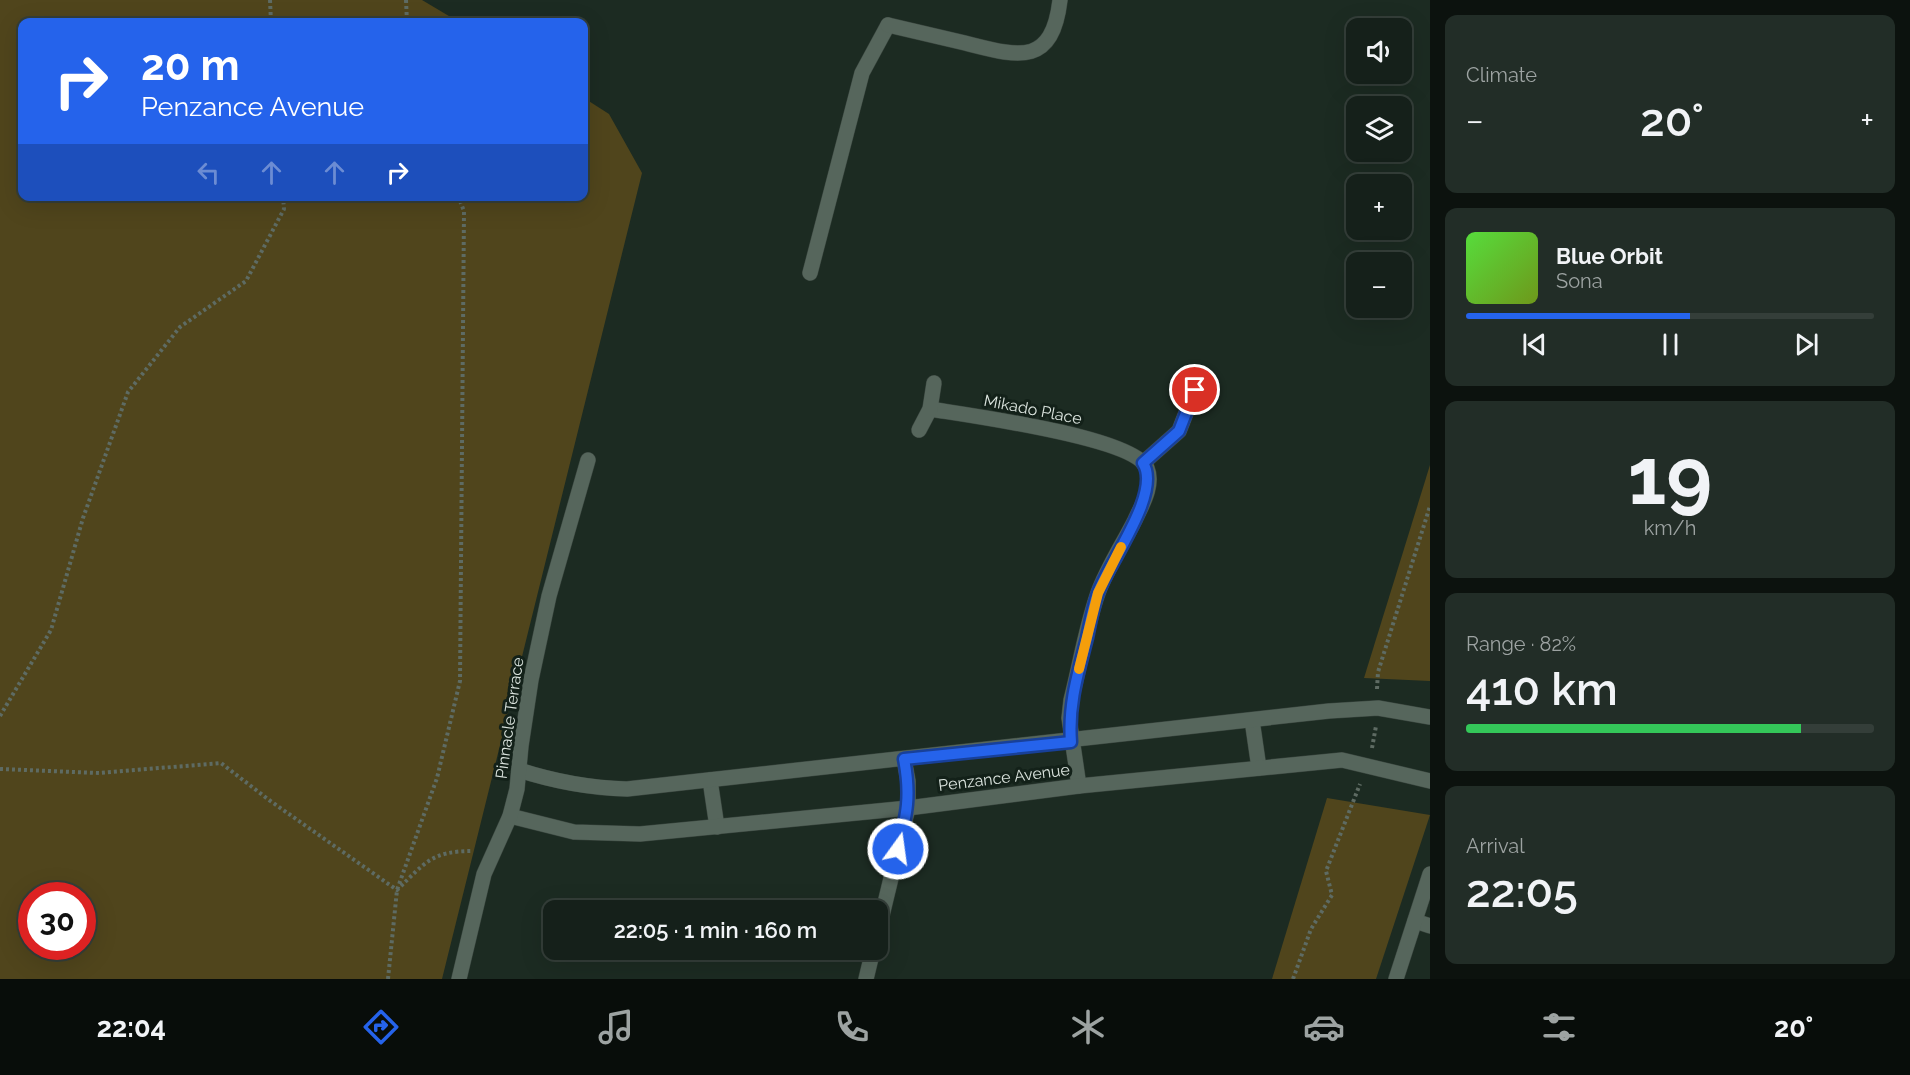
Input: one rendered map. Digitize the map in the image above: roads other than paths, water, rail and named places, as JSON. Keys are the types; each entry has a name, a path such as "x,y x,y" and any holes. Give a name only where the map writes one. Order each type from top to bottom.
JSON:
{"street":[{"path":"810,273 862,74 888,25 1017,54 1039,47 1048,39 1055,29 1060,0"},
{"path":"919,429 930,409 933,383"},
{"path":"1079,786 1069,718 1071,699 1098,593 1143,502 1149,481 1148,469 1143,463 1179,431 1195,390"},
{"name":"Mikado Place","path":"930,409 1073,433 1132,455 1143,463"},
{"name":"Pinnacle Terrace","path":"459,979 484,874 510,816 518,789 527,699 549,596 588,460"},
{"name":"Penzance Avenue","path":"519,770 558,783 594,788 627,789 1378,708 1430,717"},
{"path":"1252,720 1259,768"},
{"path":"886,900 908,808 908,781 904,759"},
{"name":"Penzance Avenue","path":"510,816 574,832 608,835 640,834 908,808 1079,786 1342,760 1430,781"},
{"path":"711,780 717,827"},
{"path":"1396,979 1430,874"},
{"path":"1415,921 1430,926"},
{"path":"866,979 871,960"}]}
